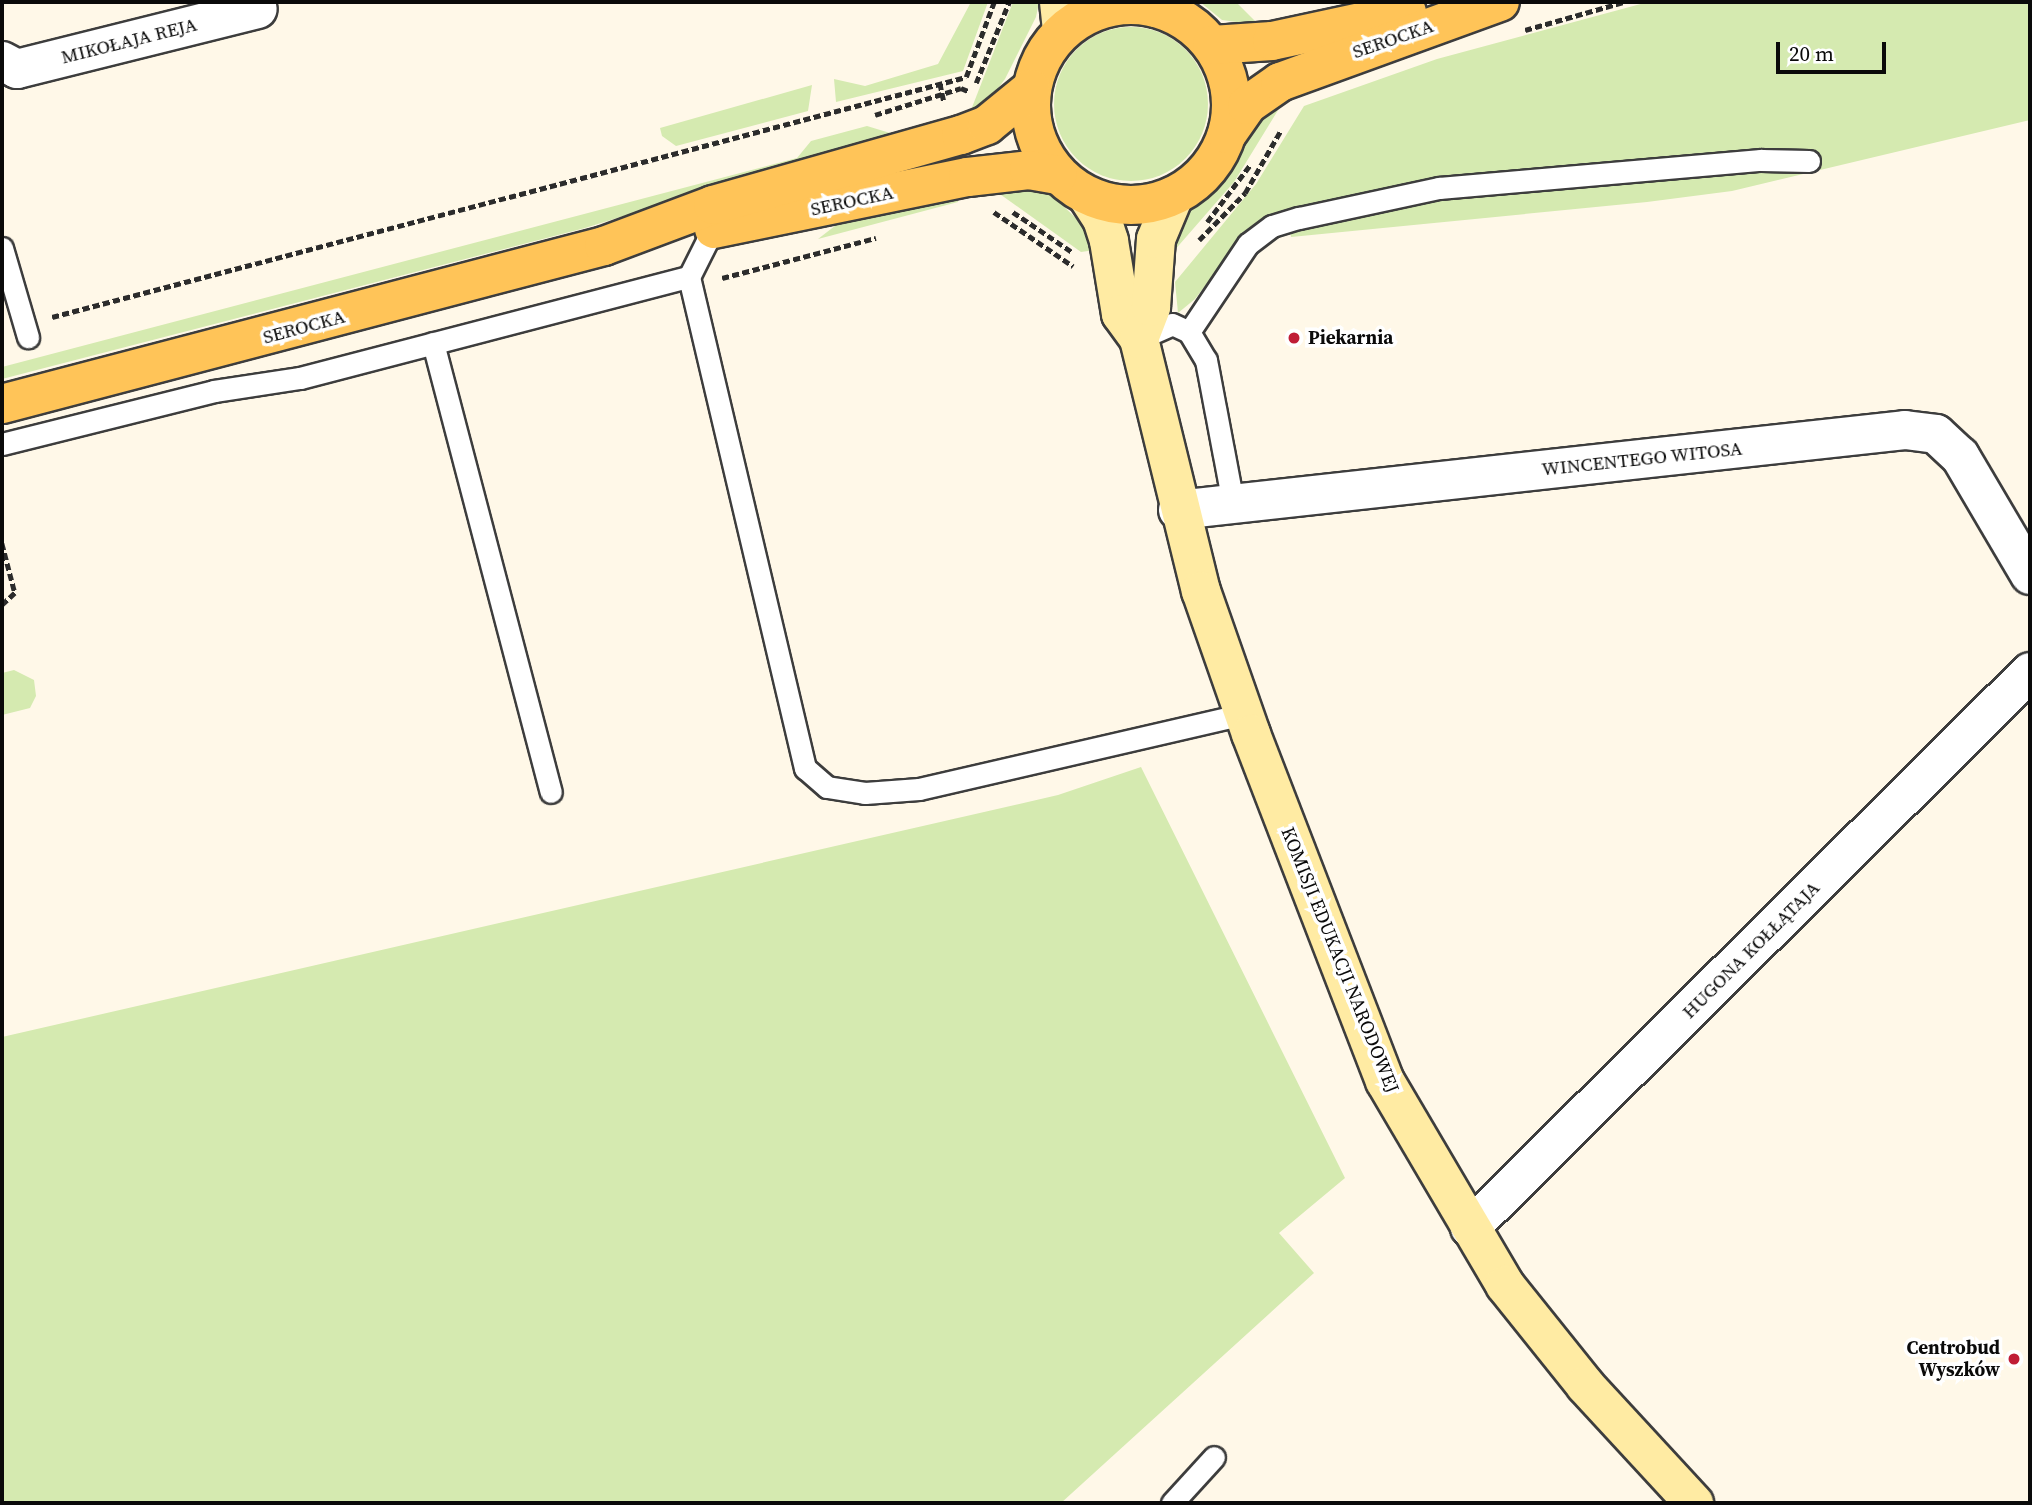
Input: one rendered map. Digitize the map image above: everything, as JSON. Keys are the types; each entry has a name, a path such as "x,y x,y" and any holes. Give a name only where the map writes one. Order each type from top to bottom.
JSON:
{"main road":[{"name":"SEROCKA","path":"1212,45 1272,41 1453,2"},
{"name":"SEROCKA","path":"1227,134 1247,105 1296,75 1500,2"},
{"path":"1123,5 1154,5 1187,22 1212,45 1227,75 1231,104 1227,134 1214,161 1196,181 1174,196 1145,204 1115,204 1072,185 1040,149 1031,120 1031,89 1061,16 1091,13 1123,5"},
{"name":"SEROCKA","path":"604,246 713,205 953,138 987,125 1031,89"},
{"name":"SEROCKA","path":"2,404 604,246 719,228 963,178 1029,170 1072,185"}],"street":[{"name":"MIKOŁAJA REJA","path":"2,61 17,68 258,9"},
{"name":"KOMISJI EDUKACJI NARODOWEJ","path":"1072,185 1102,219 1121,314 1139,339 1178,510 1244,714 1385,1081 1505,1285 1585,1385 1685,1500"},
{"path":"1139,339 1151,307 1156,239 1174,196"},
{"name":"WINCENTEGO WITOSA","path":"1178,510 1905,430 1936,434 1960,456 2030,575"},
{"name":"HUGONA KOŁŁĄTAJA","path":"1470,1228 2030,672"}],"lane":[{"path":"1189,332 1248,244 1272,226 1299,218 1439,188 1761,160 1809,161"},
{"path":"719,228 707,241 689,277 805,768 827,787 865,793 919,789 1244,714"},
{"path":"2,248 26,331"},
{"path":"2,444 433,343 689,277"},
{"path":"1139,339 1172,324 1189,332 1206,360 1233,503"},
{"path":"433,343 551,792"},
{"path":"1172,1503 1214,1457"}],"path":[{"path":"26,331 966,76 994,2"},
{"path":"1153,274 1170,271 1245,192 1301,96 1296,75"},
{"path":"940,83 953,138"},
{"path":"875,115 961,88 972,93"},
{"path":"963,178 971,213 989,209 1073,264 1073,276 1112,275"},
{"path":"2,543 15,593 2,605"}],"green space":[{"path":"971,2 988,2 963,71 836,102 834,79 865,86 938,64"},
{"path":"1013,2 1039,2 1036,17 1005,79 993,95 971,110"},
{"path":"1200,2 1236,2 1259,25 1222,20"},
{"path":"1648,2 2030,2 2030,120 1732,191 1647,202 1291,237 1287,213 1271,217 1247,231 1195,299 1178,313 1175,282 1256,184 1304,106 1437,59"},
{"path":"1131,27 1160,33 1185,50 1202,75 1208,104 1202,133 1185,158 1160,175 1131,181 1102,175 1077,158 1060,133 1054,104 1060,75 1077,50 1102,33"},
{"path":"812,85 808,111 676,146 662,136 660,128"},
{"path":"1278,97 1280,107 1234,182 1173,252 1181,213 1220,180 1245,133"},
{"path":"867,126 890,133 585,228 2,379 2,367 797,158 811,141"},
{"path":"1007,185 1046,193 1056,199 1081,223 1095,250 1081,252 997,192"},
{"path":"956,194 958,202 818,239 840,222"},
{"path":"14,670 34,680 36,696 30,708 2,715 2,673"},
{"path":"1141,767 1345,1178 1279,1233 1314,1273 1061,1503 2,1503 2,1037 1058,795"}],"place":[{"name":"Piekarnia","path":"1294,338"},
{"name":"Centrobud Wyszków","path":"2014,1359"}]}
